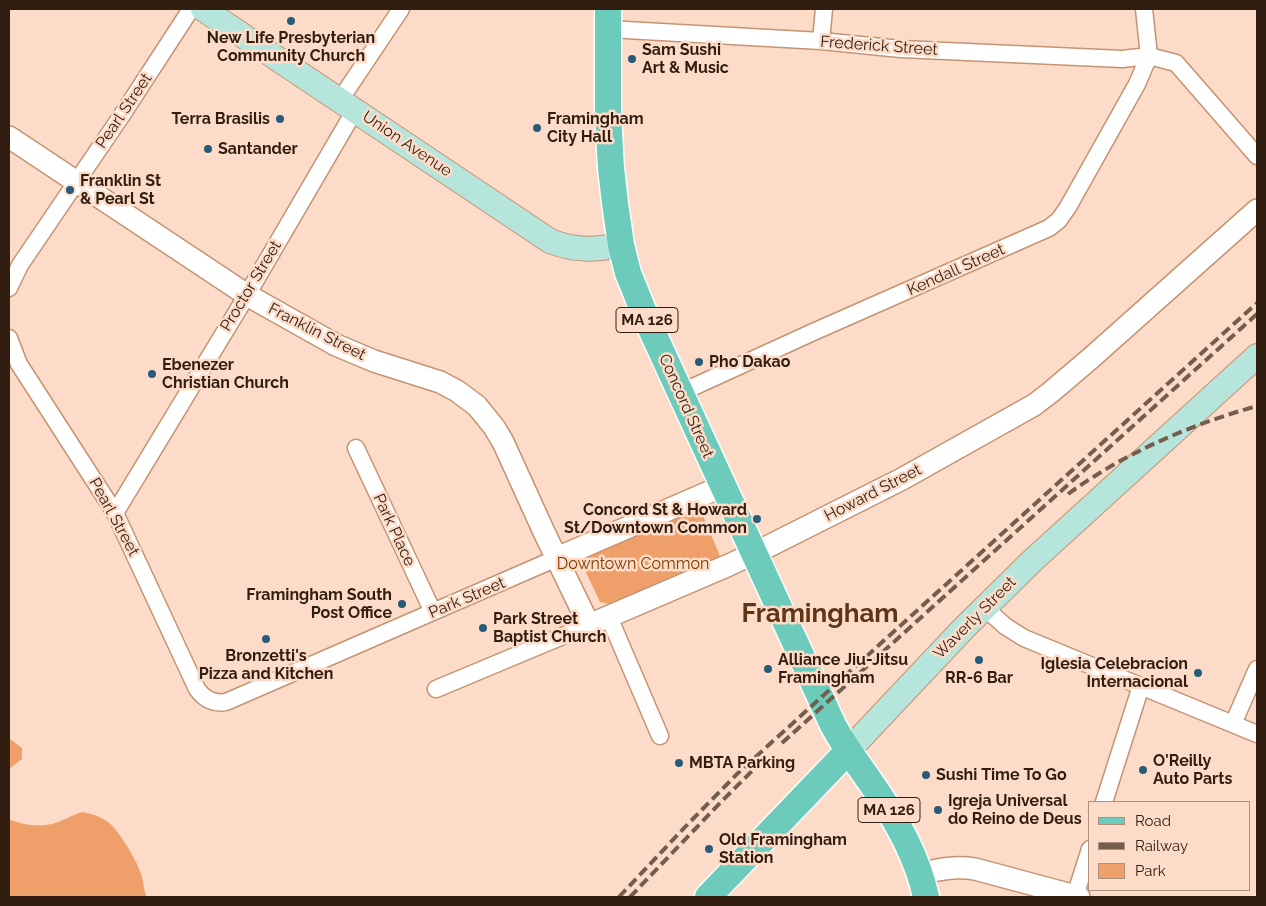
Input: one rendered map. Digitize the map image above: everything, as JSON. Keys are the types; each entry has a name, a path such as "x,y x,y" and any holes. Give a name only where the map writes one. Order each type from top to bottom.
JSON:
{"main road":[{"name":"Union Avenue","path":"203,9 550,240 568,247 587,249 621,245"},
{"name":"Concord Street","path":"608,19 608,114 611,168 621,245 628,273 636,296 754,554 833,725 848,751"},
{"name":"Waverly Street","path":"708,897 984,607 1060,534 1257,356"},
{"name":"MA 126","path":"848,751 874,787 908,843 923,886"}],"street":[{"name":"Pearl Street","path":"9,288 20,265 122,115 191,9"},
{"name":"Proctor Street","path":"115,514 247,295 348,104 401,9"},
{"path":"821,41 824,9"},
{"path":"1144,9 1149,56 1176,63 1257,156"},
{"name":"Frederick Street","path":"608,19 901,49 1122,59 1149,56"},
{"name":"Kendall Street","path":"680,393 1049,228 1059,220 1068,207 1137,84 1149,56"},
{"name":"Franklin Street","path":"9,137 247,295 336,345 374,361 440,382 457,391 477,406 503,442 589,625"},
{"name":"Howard Street","path":"436,689 754,554 902,479 1034,405 1257,210"},
{"name":"Pearl Street","path":"9,338 19,364 115,514 197,689 203,697 209,700"},
{"name":"Park Place","path":"356,448 433,612"},
{"name":"Park Street","path":"209,700 220,703 226,702 723,486"},
{"path":"984,607 1004,626 1018,635 1257,734"},
{"path":"609,617 660,736"},
{"path":"1233,724 1257,669"},
{"path":"1104,801 1141,686"},
{"path":"923,886 943,869 962,867 986,871 1077,897 1088,856"}],"green space":[{"name":"Downtown Common","path":"699,506 720,556 610,604 600,602 582,564 585,556"},
{"path":"9,738 22,748 22,759 9,769"},
{"path":"82,812 102,818 117,832 139,868 147,897 9,897 9,819 30,825 47,825"}],"railway":[{"path":"619,897 739,772 1257,303"},
{"path":"782,743 1257,314"},
{"path":"1068,494 1112,466 1158,442 1182,431 1257,406"},
{"path":"630,897 758,765"}],"place":[{"name":"New Life Presbyterian Community Church","path":"291,21"},
{"name":"Sam Sushi Art & Music","path":"632,59"},
{"name":"Terra Brasilis","path":"280,119"},
{"name":"Framingham City Hall","path":"537,128"},
{"name":"Santander","path":"208,149"},
{"name":"Franklin St & Pearl St","path":"70,190"},
{"name":"Pho Dakao","path":"699,362"},
{"name":"Ebenezer Christian Church","path":"152,374"},
{"name":"Concord St & Howard St/Downtown Common","path":"757,519"},
{"name":"Framingham South Post Office","path":"402,604"},
{"name":"Park Street Baptist Church","path":"483,628"},
{"name":"Bronzetti's Pizza and Kitchen","path":"266,639"},
{"name":"RR-6 Bar","path":"979,660"},
{"name":"Alliance Jiu-Jitsu Framingham","path":"768,669"},
{"name":"Iglesia Celebracion Internacional","path":"1198,673"},
{"name":"MBTA Parking","path":"679,763"},
{"name":"O'Reilly Auto Parts","path":"1143,770"},
{"name":"Sushi Time To Go","path":"926,775"},
{"name":"Igreja Universal do Reino de Deus","path":"938,810"},
{"name":"Old Framingham Station","path":"709,849"}],"district":[{"name":"Framingham","path":"820,614"}]}
